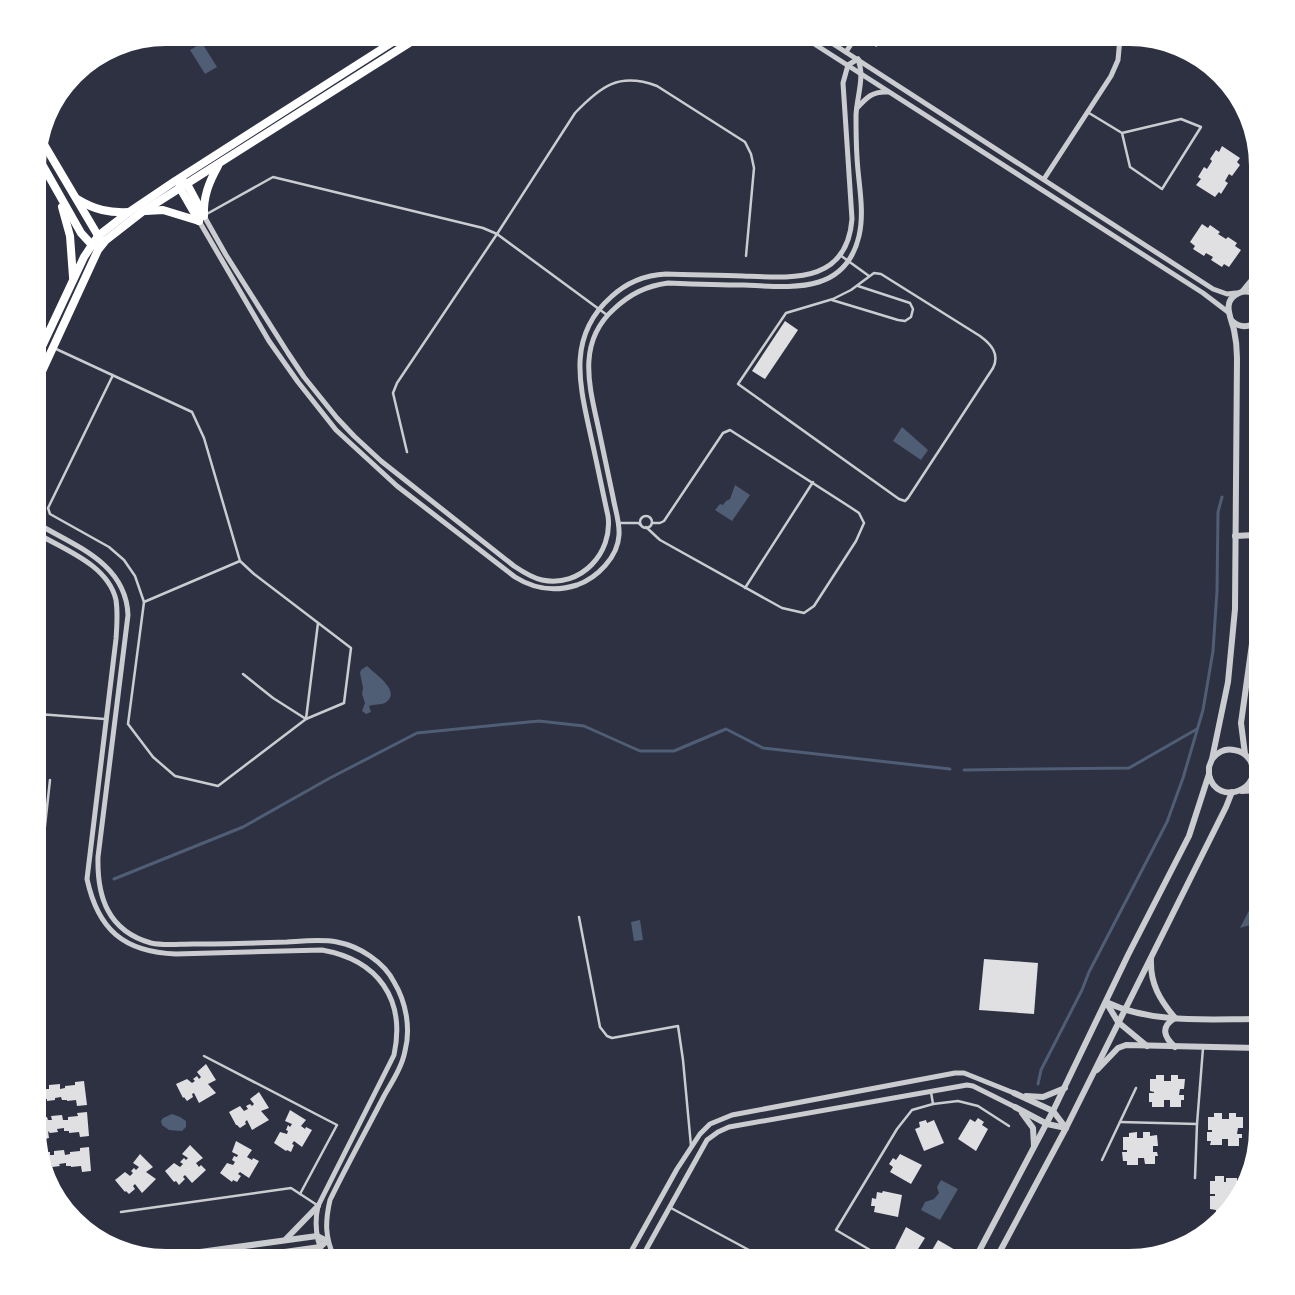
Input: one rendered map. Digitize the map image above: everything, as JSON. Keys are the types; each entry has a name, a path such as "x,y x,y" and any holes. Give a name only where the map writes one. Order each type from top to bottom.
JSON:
{"main road":[{"path":"47,336 73,279 98,236 179,178 385,47"},
{"path":"47,361 106,240 142,212 403,47"},
{"path":"47,150 102,246"},
{"path":"202,218 208,186 219,164"},
{"path":"47,173 81,233 92,245 102,246"},
{"path":"179,178 202,218"},
{"path":"58,193 70,236 73,279"},
{"path":"76,198 96,209 116,213 129,212"},
{"path":"142,212 156,209 202,218"}],"street":[{"path":"819,47 1203,293 1229,315 1233,322 1249,326"},
{"path":"838,47 1213,289 1227,294 1249,293"},
{"path":"846,52 849,47"},
{"path":"1044,179 1111,76 1118,60 1119,47"},
{"path":"202,218 293,361 314,390 348,430 381,461 514,566 532,577 560,582 578,576 593,564 600,555 609,534 608,516 581,393 579,373 580,355 585,335 599,309 625,287 649,277 666,274 799,277 824,269 840,255 849,240 852,219 842,83 848,65 858,59"},
{"path":"202,218 270,341 298,382 336,430 397,486 524,583 545,589 557,589 582,583 601,570 614,553 619,535 589,385 589,356 594,336 607,315 634,293 646,287 668,283 794,287 809,286 834,275 848,260 857,244 861,219 856,130 862,74 858,59"},
{"path":"857,108 870,94 889,92"},
{"path":"981,1249 1054,1111 1189,836 1209,774 1228,682 1235,609 1237,358 1236,338 1229,315 1229,302 1249,283"},
{"path":"47,529 81,547 100,560 118,581 123,590 127,606 128,615 98,857 99,888 106,907 117,923 136,937 159,944 223,944 317,940 337,942 359,950 376,961 391,976 403,1002 407,1023 405,1054 330,1200 326,1216 327,1241 330,1249"},
{"path":"1235,536 1249,537"},
{"path":"47,539 95,568 110,586 115,598 118,621 87,879 90,894 105,924 127,943 142,950 158,954 322,950 340,953 368,968 378,978 395,1007 398,1024 394,1055 318,1206 286,1240"},
{"path":"1245,754 1241,723 1249,666"},
{"path":"105,719 115,720"},
{"path":"1212,759 1222,750 1229,749 1245,754 1249,759"},
{"path":"1209,774 1215,787 1227,792 1249,791"},
{"path":"1002,1249 1066,1128 1226,807 1235,792 1245,788 1249,782"},
{"path":"1151,957 1150,969 1154,986 1162,1003 1175,1018"},
{"path":"1106,1002 1124,1010 1175,1018 1249,1019"},
{"path":"1106,1002 1118,1022 1147,1046"},
{"path":"1175,1018 1168,1022 1165,1029 1165,1034 1175,1047"},
{"path":"1091,1076 1118,1048 1126,1045 1249,1048"},
{"path":"633,1249 677,1169 705,1129 716,1121 732,1115 955,1072 964,1072 1054,1111 1066,1128"},
{"path":"647,1249 708,1140 718,1132 729,1127 966,1085 973,1086 1047,1124 1066,1128"},
{"path":"1014,1093 1043,1097 1065,1088"},
{"path":"1015,1107 1033,1128 1034,1147"},
{"path":"318,1206 315,1223 320,1247"},
{"path":"232,1249 317,1236 327,1241"},
{"path":"307,1249 320,1247 327,1241"}],"lane":[{"path":"407,452 393,394 397,383 575,114 584,104 607,86 631,79 657,86 744,142 751,154 754,168 746,256"},
{"path":"1087,112 1122,133 1181,119 1201,127 1162,189 1130,167 1122,133"},
{"path":"202,218 274,177 483,228 497,234 607,315"},
{"path":"840,255 869,276"},
{"path":"881,274 980,336 990,344 996,356 993,368 906,500 900,499 738,384 786,312 832,300 852,290 869,276 881,274"},
{"path":"832,300 898,320 905,321 911,317 913,309 910,303 858,286"},
{"path":"53,347 192,412 204,438 240,561 351,648 344,703 306,720 218,786 175,776 153,757 128,724 144,602 135,576 124,560 110,547 50,514 48,508 113,376"},
{"path":"618,523 638,523 646,527 660,540 745,588 782,608 804,613 814,606 856,541 864,523 859,513 813,482 735,432 726,431 664,521 652,522 650,526 646,527"},
{"path":"745,588 813,482"},
{"path":"641,525 641,519 645,516 650,517 652,522"},
{"path":"144,602 240,561"},
{"path":"306,720 318,623"},
{"path":"243,674 273,698 306,720"},
{"path":"46,715 105,719"},
{"path":"46,813 50,780"},
{"path":"579,918 600,1027 607,1036 612,1038 678,1026 691,1148"},
{"path":"1195,1178 1203,1048"},
{"path":"204,1056 337,1125 300,1194"},
{"path":"1102,1160 1136,1088"},
{"path":"931,1091 933,1104"},
{"path":"867,1249 836,1230 897,1129 912,1110 933,1104 958,1101 978,1106 1009,1126"},
{"path":"1120,1122 1197,1124"},
{"path":"121,1212 292,1188 318,1206"},
{"path":"670,1207 746,1249"}],"water":[{"path":"195,47 204,47 217,67 205,74 190,50"},
{"path":"902,427 928,450 921,460 893,441"},
{"path":"735,485 750,495 732,521 715,510 720,504 723,505 730,499"},
{"path":"367,666 386,683 391,694 390,699 385,703 369,706 371,712 366,714 362,711 365,703 360,673"},
{"path":"1249,911 1249,925 1240,928"},
{"path":"640,920 643,940 634,941 631,922"},
{"path":"172,1114 186,1121 186,1127 182,1131 169,1130 162,1125 161,1121 163,1118"},
{"path":"941,1180 958,1189 940,1220 921,1210 925,1202 934,1199 939,1193 937,1187"}],"building":[{"path":"1222,146 1240,158 1237,162 1240,165 1232,176 1229,174 1225,181 1228,183 1221,194 1219,192 1215,197 1196,185 1201,179 1198,177 1204,167 1207,169 1212,161 1210,159 1216,150 1219,152"},
{"path":"1202,224 1208,228 1210,225 1220,232 1218,234 1226,239 1228,237 1237,243 1235,246 1241,250 1229,267 1224,264 1222,267 1211,260 1213,257 1206,253 1204,256 1193,249 1195,246 1190,242"},
{"path":"785,321 798,330 765,379 752,371"},
{"path":"984,959 1038,963 1034,1014 979,1010"},
{"path":"206,1064 216,1080 208,1084 216,1093 199,1103 194,1093 192,1094 193,1097 187,1101 183,1098 176,1084 187,1079 192,1083 195,1081 193,1079 197,1076 199,1079 201,1077 197,1072"},
{"path":"1156,1075 1164,1075 1164,1081 1171,1081 1171,1075 1178,1075 1178,1079 1185,1079 1184,1089 1180,1089 1179,1095 1184,1095 1184,1100 1181,1100 1181,1107 1170,1107 1170,1100 1164,1100 1164,1107 1152,1107 1152,1102 1149,1102 1149,1093 1154,1092 1150,1091 1150,1079 1156,1079"},
{"path":"84,1081 87,1105 77,1106 76,1100 62,1100 61,1097 47,1101 46,1089 49,1089 49,1085 60,1084 60,1089 65,1088 65,1086 75,1085 75,1082"},
{"path":"259,1092 269,1108 261,1111 269,1120 252,1130 247,1120 246,1124 240,1128 236,1125 229,1112 240,1106 244,1111 248,1109 246,1106 254,1104 250,1099"},
{"path":"290,1110 306,1120 301,1126 312,1130 302,1147 294,1141 291,1152 274,1143 280,1132 287,1134 288,1125 290,1127 292,1124 285,1121"},
{"path":"87,1112 89,1136 80,1137 79,1132 69,1133 69,1131 64,1131 64,1128 57,1129 58,1132 50,1133 48,1131 49,1138 47,1138 46,1117 48,1120 52,1120 51,1116 62,1115 63,1120 68,1120 68,1117 78,1116 77,1113"},
{"path":"1214,1113 1222,1113 1222,1119 1229,1119 1229,1113 1236,1113 1236,1117 1243,1117 1243,1128 1238,1128 1237,1134 1242,1134 1242,1138 1239,1138 1239,1146 1228,1146 1228,1139 1222,1139 1222,1145 1210,1145 1211,1141 1207,1141 1207,1132 1212,1132 1212,1130 1208,1130 1208,1117 1214,1117"},
{"path":"978,1118 984,1122 982,1125 988,1129 976,1151 958,1139 970,1119 975,1122"},
{"path":"926,1120 927,1123 934,1120 944,1143 924,1151 915,1129 920,1127 919,1122"},
{"path":"1137,1132 1137,1138 1143,1138 1143,1132 1150,1132 1150,1136 1157,1135 1158,1146 1153,1146 1153,1152 1157,1152 1158,1156 1155,1156 1155,1164 1145,1164 1144,1158 1138,1158 1138,1165 1127,1165 1127,1161 1123,1161 1122,1152 1127,1152 1127,1150 1123,1150 1123,1137 1129,1137 1129,1133"},
{"path":"236,1141 252,1150 247,1157 259,1161 249,1178 240,1172 238,1174 241,1176 237,1182 233,1180 232,1182 220,1173 227,1163 233,1165 235,1162 232,1160 234,1156 237,1157 238,1155 232,1152"},
{"path":"190,1145 203,1158 196,1163 199,1167 201,1165 206,1170 192,1183 185,1175 183,1177 185,1179 179,1185 165,1171 174,1163 180,1167 183,1164 180,1162 184,1158 186,1160 188,1158 182,1154"},
{"path":"89,1147 91,1171 82,1172 81,1166 66,1166 66,1163 53,1167 49,1152 50,1155 54,1155 54,1151 64,1150 65,1155 70,1154 70,1152 80,1151 80,1148"},
{"path":"140,1154 153,1167 146,1172 156,1179 142,1193 135,1184 133,1186 135,1189 129,1194 115,1180 125,1172 130,1176 134,1168 136,1170 139,1167 133,1163"},
{"path":"900,1154 922,1165 911,1184 890,1172 893,1167 889,1164 893,1158 896,1160"},
{"path":"1215,1176 1224,1176 1224,1182 1226,1182 1226,1178 1237,1178 1233,1189 1216,1211 1210,1209 1210,1196 1215,1196 1215,1194 1210,1194 1210,1181 1215,1181"},
{"path":"883,1191 902,1195 898,1217 874,1212 875,1206 871,1206 872,1198 876,1199 877,1192 882,1193"},
{"path":"906,1227 925,1238 918,1249 895,1249"},
{"path":"938,1240 954,1249 933,1249"}],"waterway":[{"path":"1038,1084 1041,1070 1082,990 1089,972 1167,822 1183,778 1203,710 1213,651 1217,591 1218,512 1222,497"},
{"path":"114,879 243,827 330,778 417,733 539,721 584,726 640,751 674,751 726,729 763,748 950,769"},
{"path":"964,770 1129,768 1197,729"}]}
